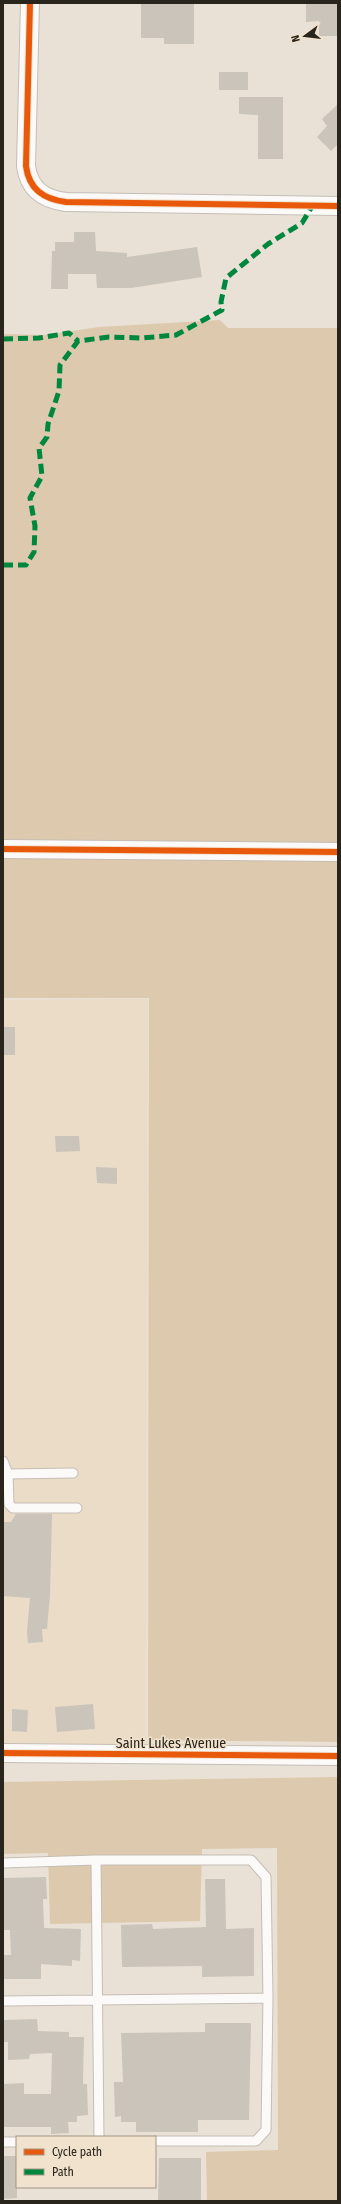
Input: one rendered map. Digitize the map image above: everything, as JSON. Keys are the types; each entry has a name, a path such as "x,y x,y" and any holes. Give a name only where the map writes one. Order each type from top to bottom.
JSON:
{"street":[{"path":"30,3 26,166 28,177 35,190 53,200 66,202 338,206"},
{"path":"3,849 338,852"},
{"name":"Saint Lukes Avenue","path":"3,1753 338,1756"}],"lane":[{"path":"3,1461 8,1474 9,1504 13,1508 77,1508"},
{"path":"8,1474 73,1473"},
{"path":"96,1860 99,2136"},
{"path":"3,1862 96,1860 251,1860 266,1877 268,1998 266,2130 256,2141 156,2141"},
{"path":"3,2001 268,1998"},
{"path":"3,2142 16,2142"}],"shaded area":[{"path":"220,320 228,328 338,328 338,842 277,847 3,842 3,334 44,335 99,327"},
{"path":"3,854 338,860 338,1742 148,1740 149,998 3,998"},
{"path":"148,999 146,1749 3,1748 3,1000"},
{"path":"338,1777 338,2201 207,2201 206,2152 278,2150 277,1848 202,1849 200,1921 50,1924 48,1853 3,1854 3,1782"}],"building":[{"path":"141,3 194,3 194,44 164,44 164,38 141,38"},
{"path":"306,3 338,3 338,36 319,36 319,21 306,22"},
{"path":"219,72 248,72 248,90 219,90"},
{"path":"239,97 283,97 283,159 258,159 258,115 239,114"},
{"path":"338,104 338,144 331,151 317,137 327,126 322,119"},
{"path":"74,232 95,232 96,251 127,253 127,257 197,247 202,277 131,288 97,288 96,274 68,274 68,289 51,289 52,251 55,251 55,242 74,242"},
{"path":"3,1027 15,1027 15,1055 3,1055"},
{"path":"55,1136 79,1136 80,1151 56,1152"},
{"path":"96,1167 117,1168 117,1184 97,1183"},
{"path":"16,1514 52,1514 50,1595 47,1629 42,1629 43,1642 28,1643 27,1631 30,1598 3,1596 3,1522 11,1522"},
{"path":"93,1704 95,1729 57,1732 55,1707"},
{"path":"12,1709 28,1710 27,1732 12,1731"},
{"path":"46,1877 47,1899 43,1899 44,1928 81,1929 80,1961 72,1960 72,1966 41,1964 41,1979 3,1979 3,1955 11,1955 10,1930 3,1930 3,1878"},
{"path":"205,1879 225,1879 226,1929 254,1928 254,1976 202,1977 202,1966 122,1967 121,1925 152,1924 153,1929 206,1927"},
{"path":"37,2019 38,2031 69,2032 69,2037 84,2037 83,2084 87,2084 88,2115 77,2116 77,2122 68,2122 69,2133 51,2134 51,2127 3,2127 3,2084 24,2083 24,2094 51,2094 52,2053 30,2054 29,2059 8,2060 8,2042 3,2042 3,2020"},
{"path":"205,2023 251,2023 249,2120 198,2120 198,2132 136,2132 136,2122 121,2122 121,2116 115,2117 114,2082 123,2082 121,2033 205,2032"},
{"path":"3,2156 16,2156 17,2198 3,2199"},
{"path":"159,2158 201,2158 201,2201 158,2201"}],"marked path":[{"path":"3,565 26,565 34,552 35,526 30,498 42,476 39,448 47,437 48,424 59,391 60,365 78,341 109,337 142,338 176,335 222,310 221,302 226,278 268,244 302,223 313,205"},
{"path":"3,339 39,338 69,333 78,341"}],"cycle path":[{"path":"30,3 26,166 30,181 38,192 58,201 66,202 338,206"},
{"path":"3,849 338,852"},
{"path":"3,1753 338,1756"}]}
